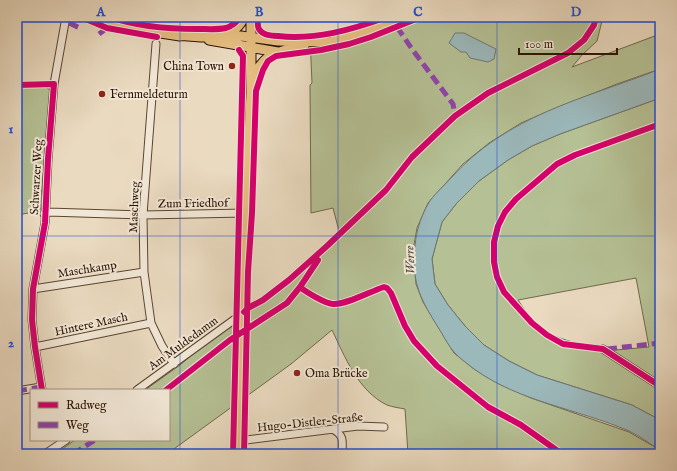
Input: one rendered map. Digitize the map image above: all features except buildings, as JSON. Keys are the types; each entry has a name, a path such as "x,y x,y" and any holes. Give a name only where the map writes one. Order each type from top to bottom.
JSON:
{"main road":[{"path":"93,17 114,20 128,28 278,52"},
{"path":"201,37 229,33 239,26 244,17"},
{"path":"238,454 251,93 251,17"},
{"path":"175,35 201,37 241,36 278,41 330,42 368,32 405,17"},
{"path":"251,93 255,74 260,64 265,59 278,52 317,42"}],"street":[{"name":"Schwarzer Weg","path":"42,388 32,320 33,289 45,223 44,214 54,84 66,17"},
{"name":"Maschweg","path":"156,44 143,215 144,272 151,323 162,346 174,364"},
{"name":"Zum Friedhof","path":"44,214 48,212 143,215 246,214"},
{"name":"Maschkamp","path":"33,289 144,272"},
{"name":"Am Muldedamm","path":"138,389 242,318"},
{"name":"Hintere Masch","path":"35,347 151,323"},
{"path":"603,349 660,386"},
{"path":"17,391 30,389"},
{"name":"Hugo-Distler-Straße","path":"238,441 358,426 384,427"},
{"path":"334,430 340,433 342,439 342,454"},
{"path":"45,454 58,442"}],"green space":[{"path":"377,17 603,17 597,41 572,67 660,34 660,69 617,84 521,123 489,143 463,164 428,203 417,228 414,245 414,263 416,284 423,302 454,353 474,369 499,384 531,398 629,432 660,450 660,454 408,454 405,409 387,405 368,391 360,382 347,362 332,330 291,364 167,454 55,454 74,441 170,441 170,389 146,389 180,365 251,304 286,280 339,231 333,208 311,213 310,85 312,83 310,38 334,32"},
{"path":"46,86 50,91 40,211 17,215 17,87"},
{"path":"660,98 660,420 632,405 537,375 509,361 484,345 465,326 448,305 435,284 432,259 442,222 456,204 479,181 508,160 532,146 560,134","holes":["636,278 649,347 604,351 598,345 572,342 562,339 552,334 534,321 518,300"]}],"water":[{"path":"455,33 464,33 496,49 494,59 488,62 470,58 466,52 461,52 449,43"},
{"path":"660,69 660,98 560,134 532,146 508,160 479,181 456,204 442,222 432,259 435,284 448,305 465,326 484,345 509,361 537,375 632,405 660,420 660,450 629,431 610,423 510,390 474,369 456,354 429,312 419,291 415,275 414,257 420,221 428,204 438,191 472,157 496,139 521,124 548,111"}],"marked path":[{"path":"69,23 80,28"},
{"path":"397,27 453,104 455,116"},
{"path":"99,34 107,28"},
{"path":"607,349 660,343"},
{"path":"17,391 41,387"},
{"path":"73,454 93,441"}],"cycle path":[{"path":"81,17 107,28 157,37"},
{"path":"110,17 131,23 176,29 223,29 234,24 240,17"},
{"path":"258,17 258,28 262,33 292,37 306,37 333,33 387,17"},
{"path":"244,454 248,272 252,213 256,91 263,70 268,61 276,56 321,50 349,44 421,17"},
{"path":"244,312 248,308 263,300 289,280 327,246 386,190 412,157 455,116 488,93 568,53 584,40 594,25 596,17"},
{"path":"233,454 243,56 239,50"},
{"path":"17,85 54,84 45,223 33,289 32,320 42,389"},
{"path":"660,124 575,155 557,164 516,199 505,212 498,226 494,242 494,262 497,277 504,292 532,323 547,335 563,344 603,349 660,386"},
{"path":"167,389 230,340 287,303 318,260"},
{"path":"300,287 311,295 333,304 345,302 384,287 387,288 391,293 405,326 414,341 437,366 488,407 521,425 562,454"}],"place":[{"name":"China Town","path":"232,66"},
{"name":"Fernmeldeturm","path":"102,94"},
{"name":"Oma Brücke","path":"297,373"}],"water label":[{"name":"Werre","path":"409,260"}]}
